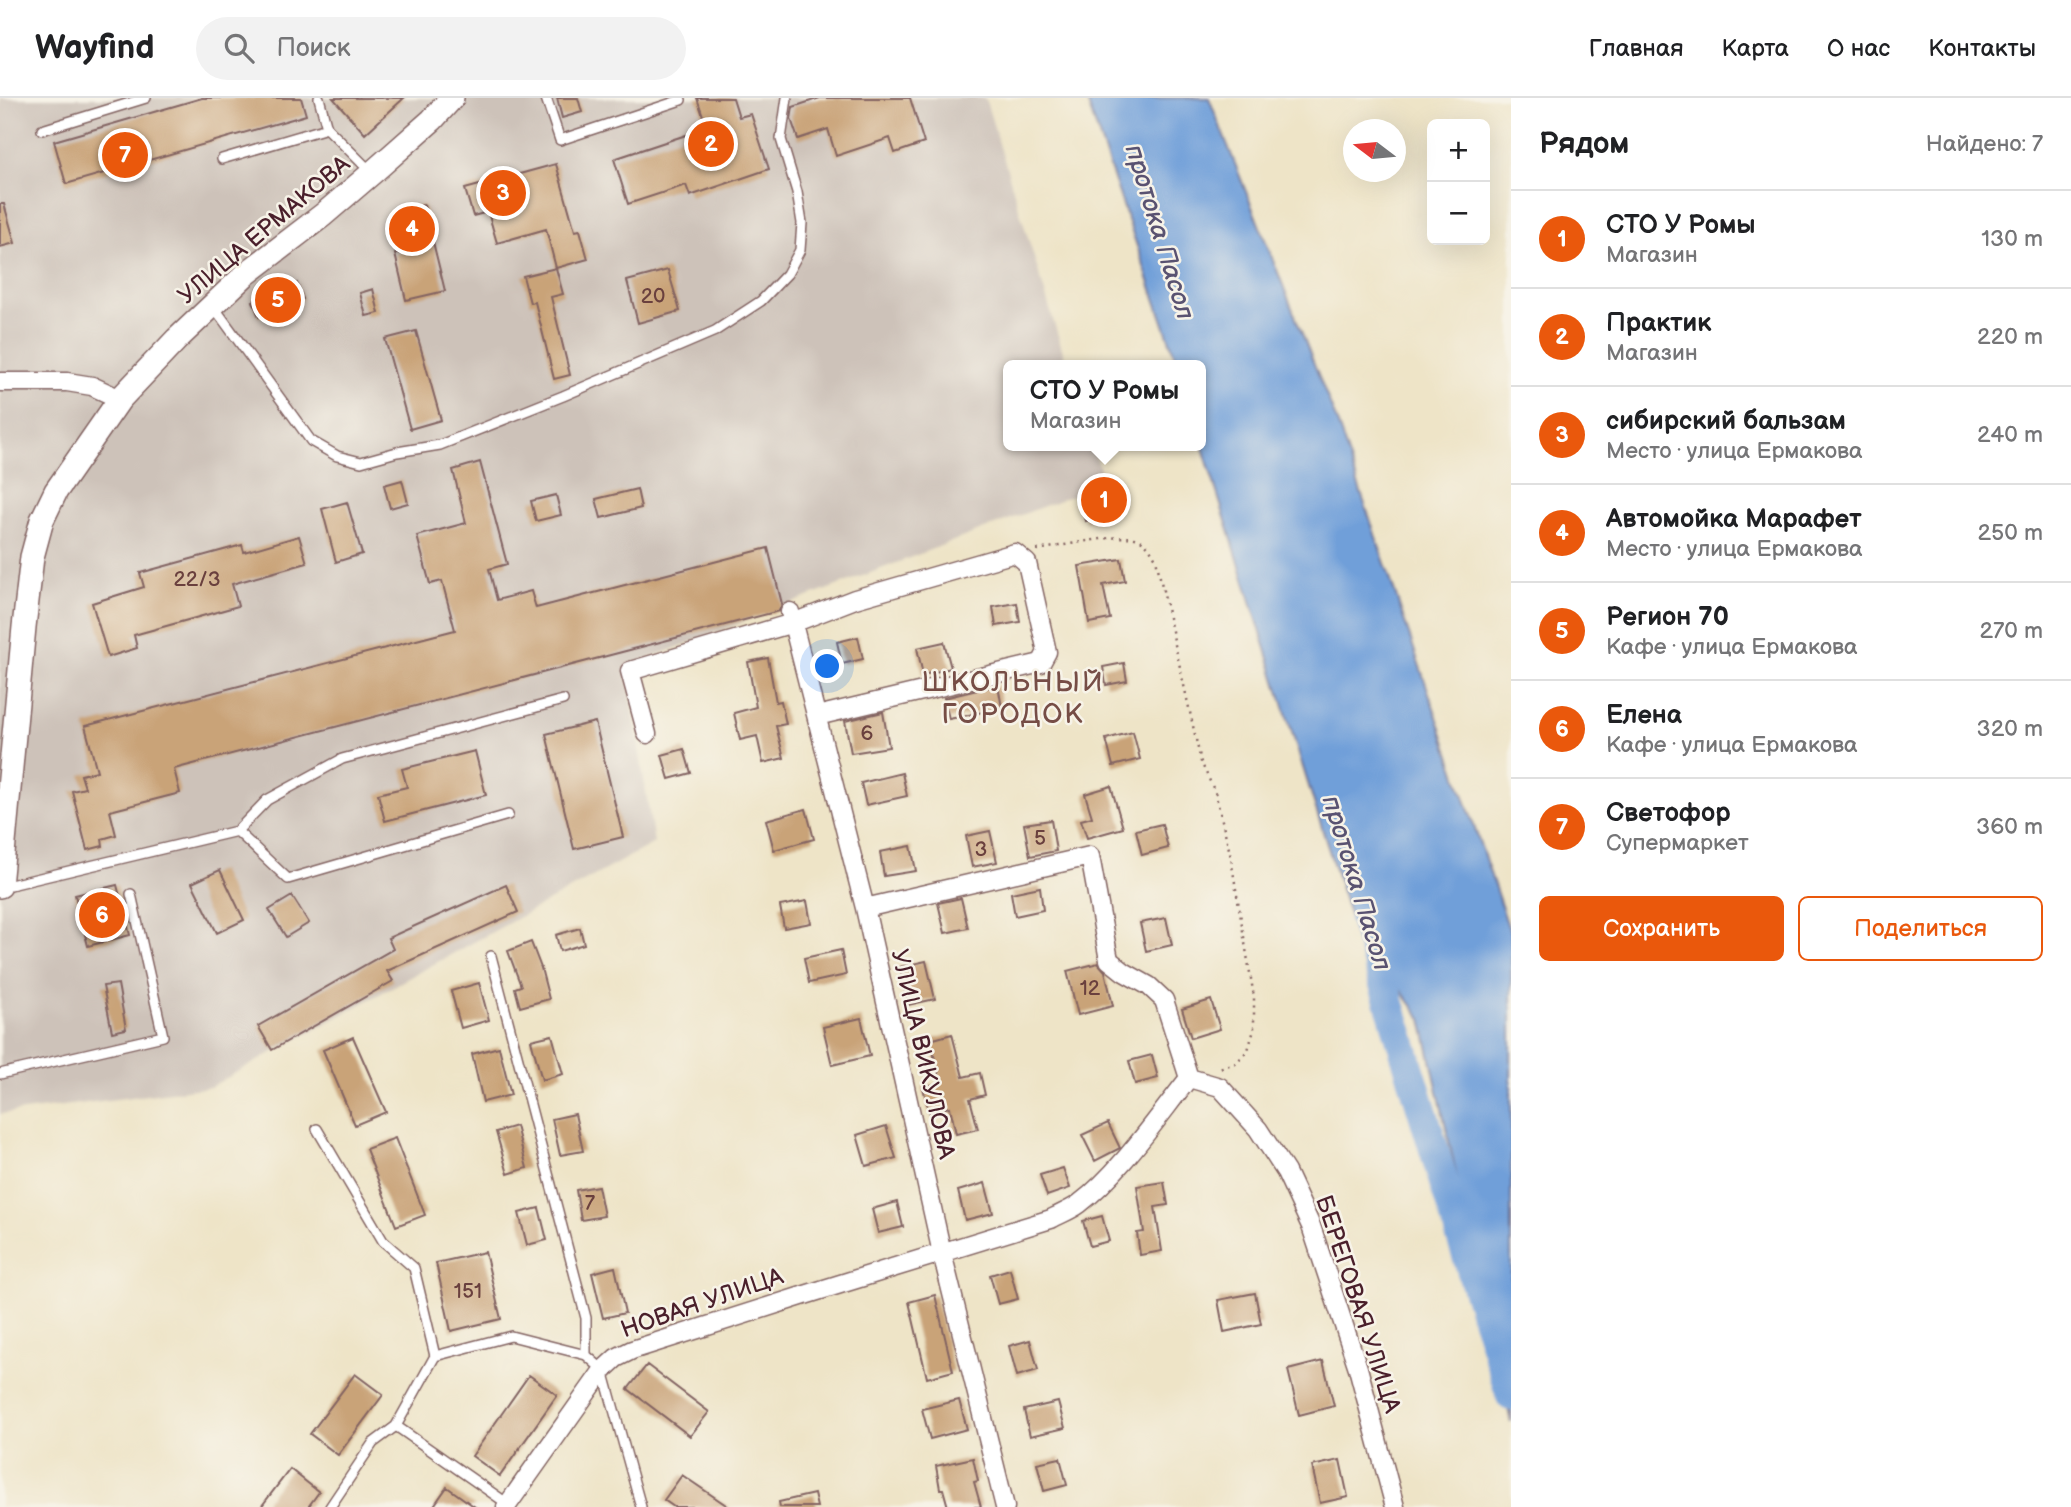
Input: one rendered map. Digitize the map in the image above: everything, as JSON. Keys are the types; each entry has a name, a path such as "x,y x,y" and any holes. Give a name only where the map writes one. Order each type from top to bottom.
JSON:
{"street":[{"name":"УЛИЦА ЕРМАКОВА","path":"0,887 32,556 42,520 55,491 120,398 213,305 246,274 323,215 372,173 432,121 452,98"},
{"path":"0,382 67,382 92,386 120,398"},
{"path":"647,734 630,671 792,617 1015,552 1027,563 1047,652 1041,663 817,716"},
{"name":"УЛИЦА ВИКУЛОВА","path":"792,617 865,908 942,1252 1005,1507"},
{"path":"865,908 1090,856 1109,960 1124,972 1149,985 1164,1000 1189,1078"},
{"name":"НОВАЯ УЛИЦА","path":"507,1506 603,1370 616,1358 632,1350 1051,1219 1077,1206 1098,1188 1138,1143 1189,1078"},
{"name":"БЕРЕГОВАЯ УЛИЦА","path":"1189,1078 1220,1087 1258,1129 1286,1172 1311,1226 1358,1368 1395,1507"}],"lane":[{"path":"41,130 146,98"},
{"path":"320,98 327,128 372,173"},
{"path":"546,98 560,140 681,100"},
{"path":"213,305 311,441 337,456 361,462 397,452 440,445 715,331 761,302 787,274 800,250 802,223 797,192 781,138 788,98"},
{"path":"222,159 327,128"},
{"path":"0,887 237,831 267,800 342,759 563,700"},
{"path":"237,831 288,879 508,815"},
{"path":"0,1074 163,1036 131,894"},
{"path":"491,956 586,1318 586,1355"},
{"path":"317,1129 383,1241 414,1268 435,1356 396,1426 373,1443 330,1507"},
{"path":"435,1356 511,1336 586,1355 603,1370 641,1507"},
{"path":"396,1426 507,1506"}],"path":[{"path":"1015,552 1135,537 1147,544 1156,559 1201,762 1215,792 1230,853 1254,997 1255,1030 1248,1050 1236,1063 1189,1078"}],"shaded area":[{"path":"0,98 985,98 1065,360 1003,360 1003,451 1094,451 1104,483 626,667 654,843 210,1087 0,1114"}],"water":[{"path":"1086,98 1209,98 1337,422 1511,935 1511,1422 1422,1019 1352,924 1204,451 1206,360 1176,360"}],"building":[{"path":"202,98 301,98 306,115 66,184 54,141"},
{"path":"333,98 404,98 365,134"},
{"path":"557,98 578,98 582,112 562,118"},
{"path":"697,98 733,98 739,117 751,114 769,169 690,196 686,185 628,204 614,159 707,128"},
{"path":"820,98 910,98 924,143 895,153 890,138 836,156 828,129 798,139 791,119 793,107"},
{"path":"556,164 575,231 580,230 588,259 556,268 546,229 497,243 488,212 473,216 465,189"},
{"path":"0,204 4,204 15,243 0,247"},
{"path":"424,205 445,291 406,300 395,254 401,253 392,212"},
{"path":"556,268 563,294 551,297 570,375 554,379 535,302 530,303 523,276"},
{"path":"668,270 680,311 638,323 627,281"},
{"path":"297,283 303,299 259,317 253,301"},
{"path":"373,289 379,313 366,316 360,293"},
{"path":"416,331 441,420 410,429 385,339"},
{"path":"480,462 507,564 489,569 497,600 531,591 536,608 768,548 782,604 779,611 174,769 180,793 110,811 116,835 102,839 103,846 87,850 72,791 85,788 81,775 97,771 85,726 455,630 442,581 430,584 417,536 466,523 453,470"},
{"path":"402,480 408,503 390,508 384,485"},
{"path":"1110,481 1117,513 1086,521 1078,489"},
{"path":"637,489 641,508 601,518 596,499"},
{"path":"556,495 561,515 536,521 531,501"},
{"path":"347,502 362,554 336,562 322,509"},
{"path":"299,536 307,563 232,584 238,606 134,635 137,648 108,657 92,603 144,587 140,573 242,545 244,552"},
{"path":"1121,559 1125,581 1103,585 1110,619 1089,623 1079,566"},
{"path":"1017,603 1020,622 996,626 993,607"},
{"path":"858,637 863,659 842,664 837,642"},
{"path":"944,642 951,668 923,675 917,648"},
{"path":"768,658 776,702 781,701 786,724 776,726 784,758 763,763 757,736 740,740 734,713 756,707 748,662"},
{"path":"1124,663 1127,681 1106,685 1103,667"},
{"path":"998,685 1002,708 949,719 944,698"},
{"path":"883,712 889,747 851,753 845,721"},
{"path":"595,722 623,837 574,849 546,734"},
{"path":"1133,732 1140,759 1113,766 1106,739"},
{"path":"684,749 691,773 669,779 662,755"},
{"path":"475,751 486,795 385,821 378,794 407,787 402,769"},
{"path":"902,773 907,796 866,805 861,783"},
{"path":"1111,786 1123,828 1087,838 1081,820 1092,817 1085,794"},
{"path":"806,809 814,839 774,850 766,820"},
{"path":"1051,820 1056,851 1030,856 1024,824"},
{"path":"1162,824 1168,848 1142,855 1136,830"},
{"path":"990,831 997,862 972,867 966,836"},
{"path":"911,846 916,871 884,876 880,852"},
{"path":"220,870 244,920 217,933 192,883"},
{"path":"117,885 130,935 88,946 75,895"},
{"path":"506,885 518,912 387,971 393,981 272,1050 258,1026 393,949 388,938"},
{"path":"1040,887 1043,910 1015,916 1011,893"},
{"path":"292,896 309,923 286,937 269,910"},
{"path":"961,898 968,928 945,933 938,903"},
{"path":"807,901 811,923 784,928 780,906"},
{"path":"1166,918 1172,945 1146,951 1140,923"},
{"path":"580,928 584,944 560,951 556,935"},
{"path":"531,942 549,999 520,1007 515,988 521,986 508,951"},
{"path":"841,950 846,975 809,983 804,958"},
{"path":"926,961 935,999 908,1005 900,967"},
{"path":"1098,963 1105,971 1113,1006 1078,1015 1067,971"},
{"path":"479,983 489,1020 461,1028 451,991"},
{"path":"118,984 126,1029 112,1032 103,986"},
{"path":"1211,1000 1220,1029 1191,1038 1182,1009"},
{"path":"861,1018 870,1056 832,1065 823,1027"},
{"path":"952,1034 963,1077 980,1073 985,1095 970,1099 978,1129 956,1134 950,1107 929,1112 923,1087 941,1083 930,1040"},
{"path":"552,1035 563,1074 542,1080 531,1040"},
{"path":"353,1037 386,1112 355,1125 323,1050"},
{"path":"499,1047 511,1095 483,1102 472,1054"},
{"path":"1152,1055 1158,1078 1135,1084 1129,1061"},
{"path":"575,1114 583,1151 560,1155 552,1119"},
{"path":"1108,1123 1120,1148 1095,1161 1082,1135"},
{"path":"516,1126 527,1168 508,1174 496,1132"},
{"path":"886,1126 896,1158 866,1166 857,1135"},
{"path":"395,1138 425,1215 396,1226 366,1149"},
{"path":"1063,1168 1070,1188 1047,1196 1040,1175"},
{"path":"1164,1182 1168,1205 1155,1207 1162,1251 1140,1255 1137,1233 1144,1232 1137,1186"},
{"path":"985,1183 993,1213 965,1220 958,1191"},
{"path":"598,1186 604,1216 581,1220 576,1190"},
{"path":"897,1202 903,1227 878,1233 872,1209"},
{"path":"539,1208 547,1240 527,1245 519,1213"},
{"path":"1102,1216 1109,1241 1090,1246 1083,1221"},
{"path":"485,1252 501,1319 451,1331 436,1263"},
{"path":"615,1267 625,1313 603,1318 592,1273"},
{"path":"1010,1269 1018,1299 998,1304 990,1275"},
{"path":"1255,1293 1261,1324 1224,1332 1218,1300"},
{"path":"935,1295 953,1371 927,1378 909,1302"},
{"path":"1030,1340 1038,1370 1017,1376 1009,1346"},
{"path":"1323,1361 1334,1406 1299,1415 1288,1370"},
{"path":"647,1365 709,1412 690,1436 628,1389"},
{"path":"355,1374 383,1395 338,1455 310,1434"},
{"path":"529,1375 557,1395 500,1476 472,1456"},
{"path":"959,1400 967,1429 930,1439 922,1409"},
{"path":"1058,1402 1065,1428 1030,1436 1024,1410"},
{"path":"973,1458 978,1481 974,1482 981,1507 948,1507 943,1489 940,1489 936,1466"},
{"path":"1060,1458 1067,1485 1044,1491 1037,1463"},
{"path":"1340,1460 1348,1497 1320,1503 1312,1466"},
{"path":"290,1469 319,1492 308,1507 261,1507"},
{"path":"682,1475 729,1507 674,1507 664,1500"},
{"path":"447,1487 475,1507 433,1507"},
{"path":"814,1494 817,1507 780,1507 779,1502"}],"waterway":[{"name":"протока Пасол","path":"1364,918 1511,1396"}],"place":[{"name":"Практик","path":"711,144"},
{"name":"Светофор","path":"125,155"},
{"name":"сибирский бальзам","path":"503,193"},
{"name":"Автомойка Марафет","path":"412,229"},
{"name":"Регион 70","path":"278,300"},
{"name":"СТО У Ромы","path":"1104,500"},
{"name":"Елена","path":"102,915"}],"district":[{"name":"ШКОЛЬНЫЙ ГОРОДОК","path":"1013,698"}]}
